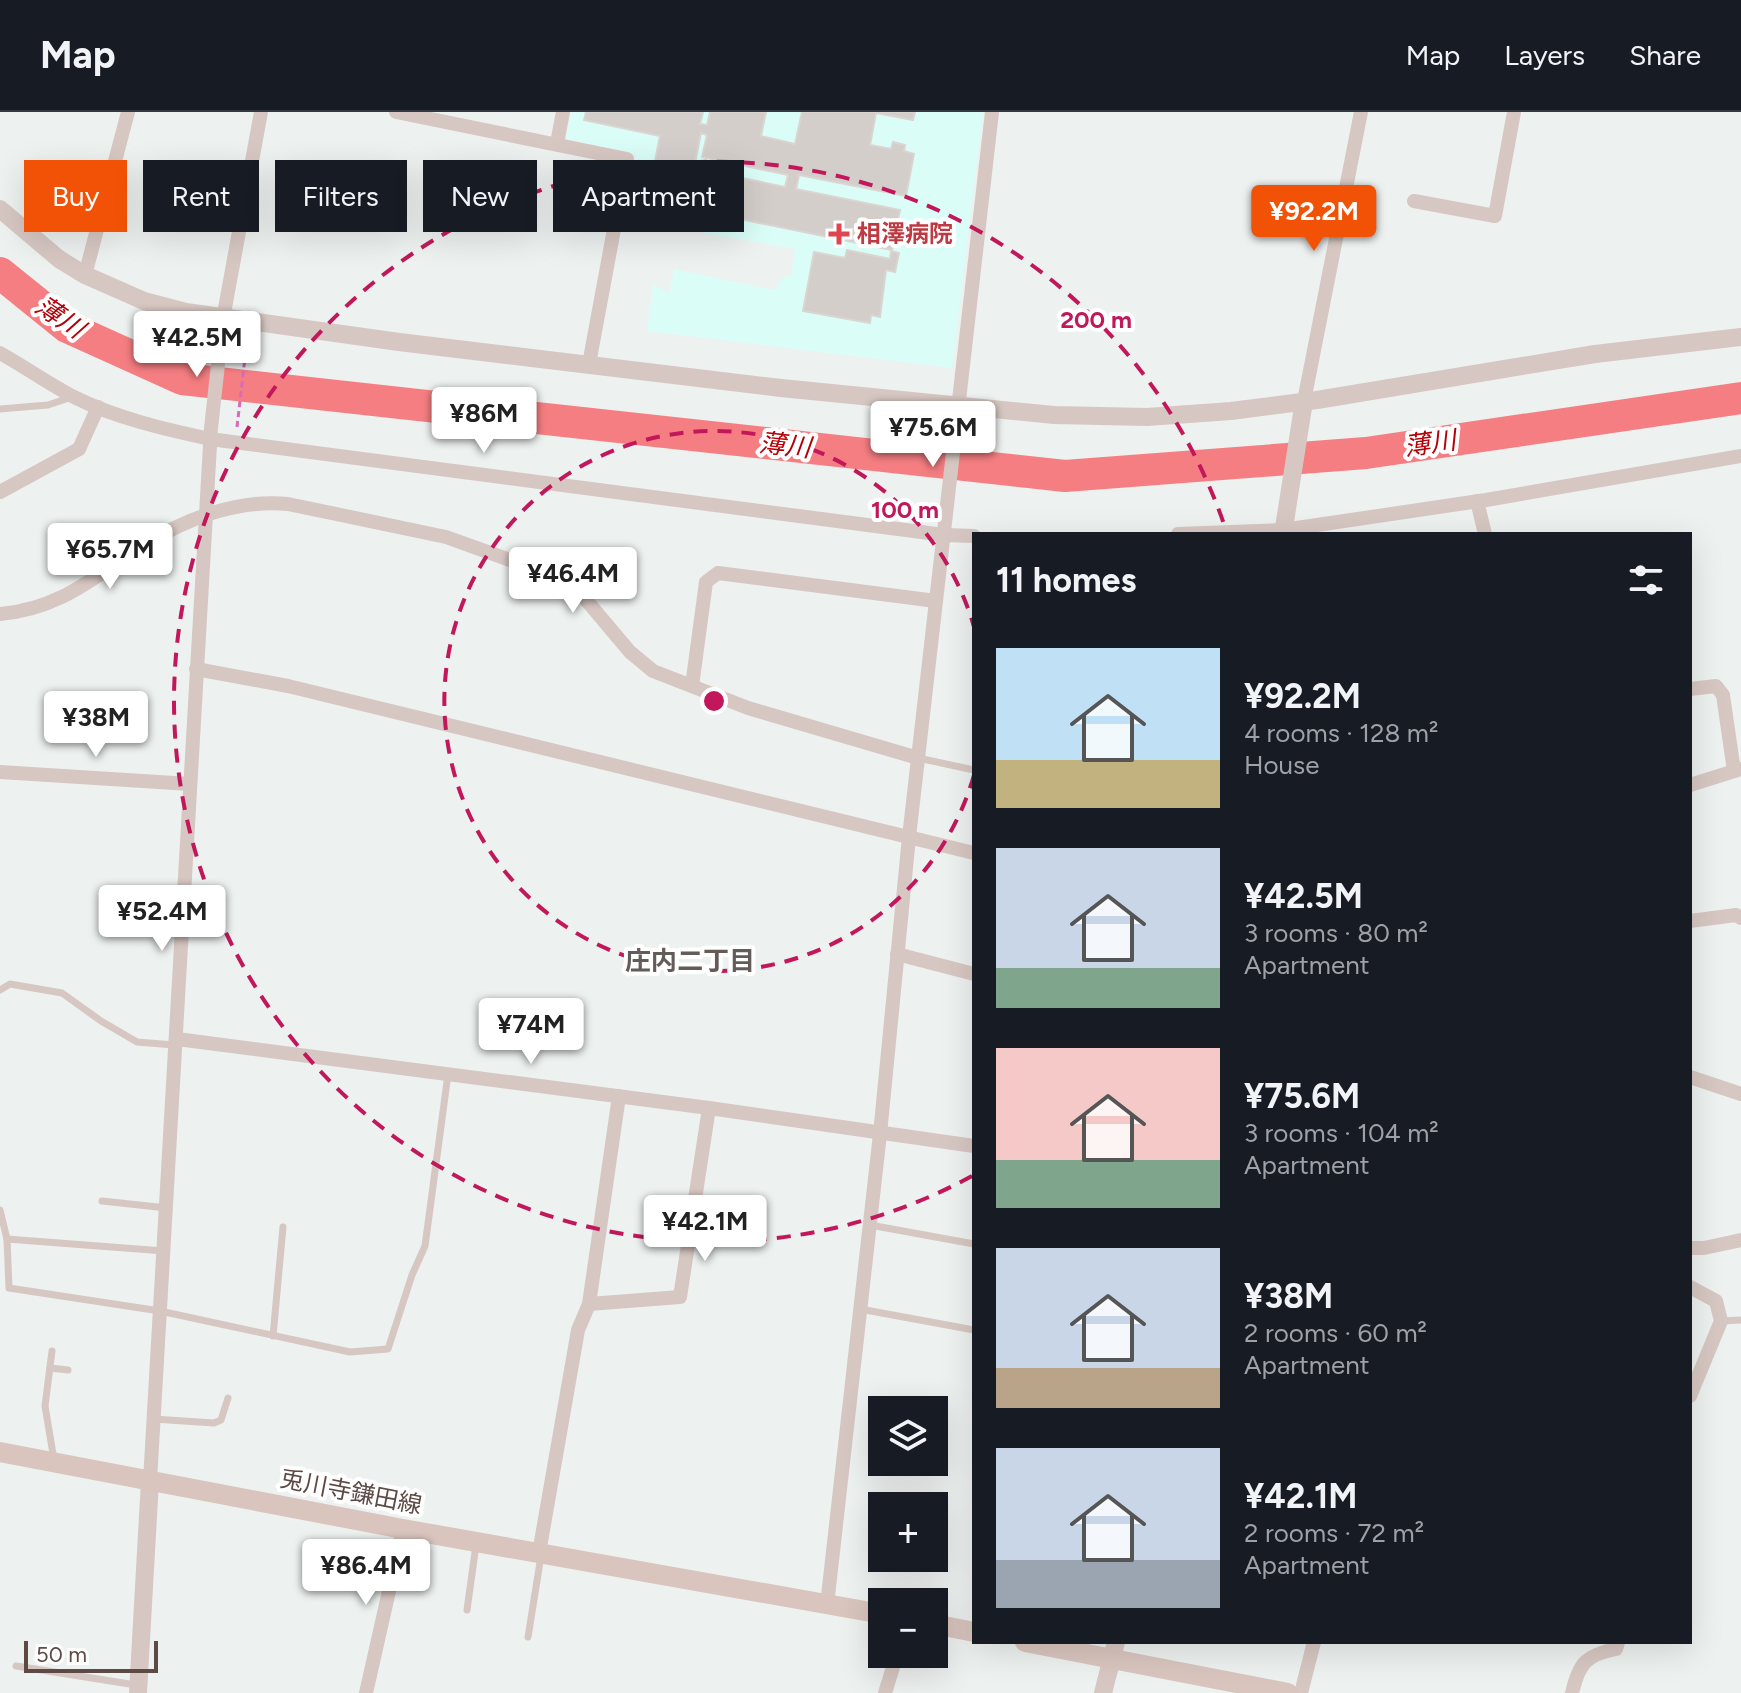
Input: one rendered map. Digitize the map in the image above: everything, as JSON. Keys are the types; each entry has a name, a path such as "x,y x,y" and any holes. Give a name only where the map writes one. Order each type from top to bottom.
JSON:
{"main road":[{"name":"兎川寺鎌田線","path":"0,1452 403,1529 868,1612"},
{"path":"948,1627 972,1632"},
{"path":"1045,1644 1114,1651 1288,1693"}],"street":[{"path":"85,275 128,112"},
{"path":"138,1689 210,433 222,327 261,112"},
{"path":"396,112 476,120 627,159 589,364"},
{"path":"557,143 563,112"},
{"path":"827,1605 880,1134 909,837 992,112"},
{"path":"1284,528 1303,408 1361,112"},
{"path":"1414,201 1495,216 1514,112"},
{"path":"0,209 59,259 85,275 144,301 222,327 589,364 959,412 1147,417 1303,408 1595,354 1741,337"},
{"path":"0,353 74,397 163,429 945,529 972,536"},
{"path":"0,492 79,449 98,407"},
{"path":"1213,532 1284,528 1477,501 1741,456"},
{"path":"1477,501 1485,532"},
{"path":"0,614 58,602 144,545 176,526 204,515 265,502 288,504 459,542 571,582 630,652 653,671 748,708 918,758"},
{"path":"692,686 706,582 718,573 936,601"},
{"path":"196,669 288,686 972,853"},
{"path":"1692,689 1716,686 1723,695 1737,770 1692,784"},
{"path":"0,772 190,784"},
{"path":"1692,917 1736,915 1741,918"},
{"path":"897,954 972,973"},
{"path":"177,1042 619,1096 972,1146"},
{"path":"1692,1078 1741,1094"},
{"path":"540,1553 578,1330 589,1304 619,1096"},
{"path":"589,1304 680,1297 709,1108"},
{"path":"1692,1248 1741,1240"},
{"path":"1692,1288 1716,1301 1721,1321 1692,1391"},
{"path":"366,1693 403,1529"},
{"path":"1301,1693 1313,1644"},
{"path":"1572,1693 1577,1670 1596,1653 1616,1649 1617,1644"},
{"path":"1103,1693 1114,1651"},
{"path":"885,1693 893,1668"}],"lane":[{"path":"0,409 48,405 74,397"},
{"path":"918,758 972,770"},
{"path":"0,990 10,984 62,993 137,1042 177,1042"},
{"path":"0,1210 7,1239 9,1288 160,1311 350,1352 388,1349 412,1275 425,1246 448,1074"},
{"path":"102,1201 167,1208"},
{"path":"870,1225 972,1244"},
{"path":"273,1336 283,1227"},
{"path":"7,1239 164,1251"},
{"path":"860,1309 972,1330"},
{"path":"1721,1321 1741,1320"},
{"path":"52,1351 45,1406 55,1462"},
{"path":"50,1368 68,1370"},
{"path":"153,1419 214,1423 221,1420 228,1398"},
{"path":"467,1610 476,1542"},
{"path":"528,1637 540,1553"},
{"path":"16,1666 138,1689"}],"path":[{"path":"236,432 248,336"}],"shaded area":[{"name":"相澤病院","path":"571,112 983,112 952,368 647,331 653,284 669,294 674,269 775,290 783,277 791,276 795,249 698,232 744,232 744,160 635,160 636,154 566,139"}],"building":[{"path":"586,112 703,112 700,124 707,125 710,112 766,112 761,136 795,144 802,112 915,112 913,120 876,113 870,145 891,149 893,142 905,145 904,151 914,154 906,196 799,175 796,189 900,210 892,250 744,220 744,178 785,187 788,175 744,166 744,160 702,157 707,135 701,133 696,160 655,160 660,136 584,120"},
{"path":"847,250 890,259 891,251 899,253 895,272 886,270 880,317 871,315 870,323 803,311 814,252 845,258"}],"waterway":[{"name":"薄川","path":"0,273 67,327 182,379 1065,476 1366,453 1741,398"}],"place":[{"name":"相澤病院","path":"839,234"}],"district":[{"name":"庄内二丁目","path":"690,961"}]}
